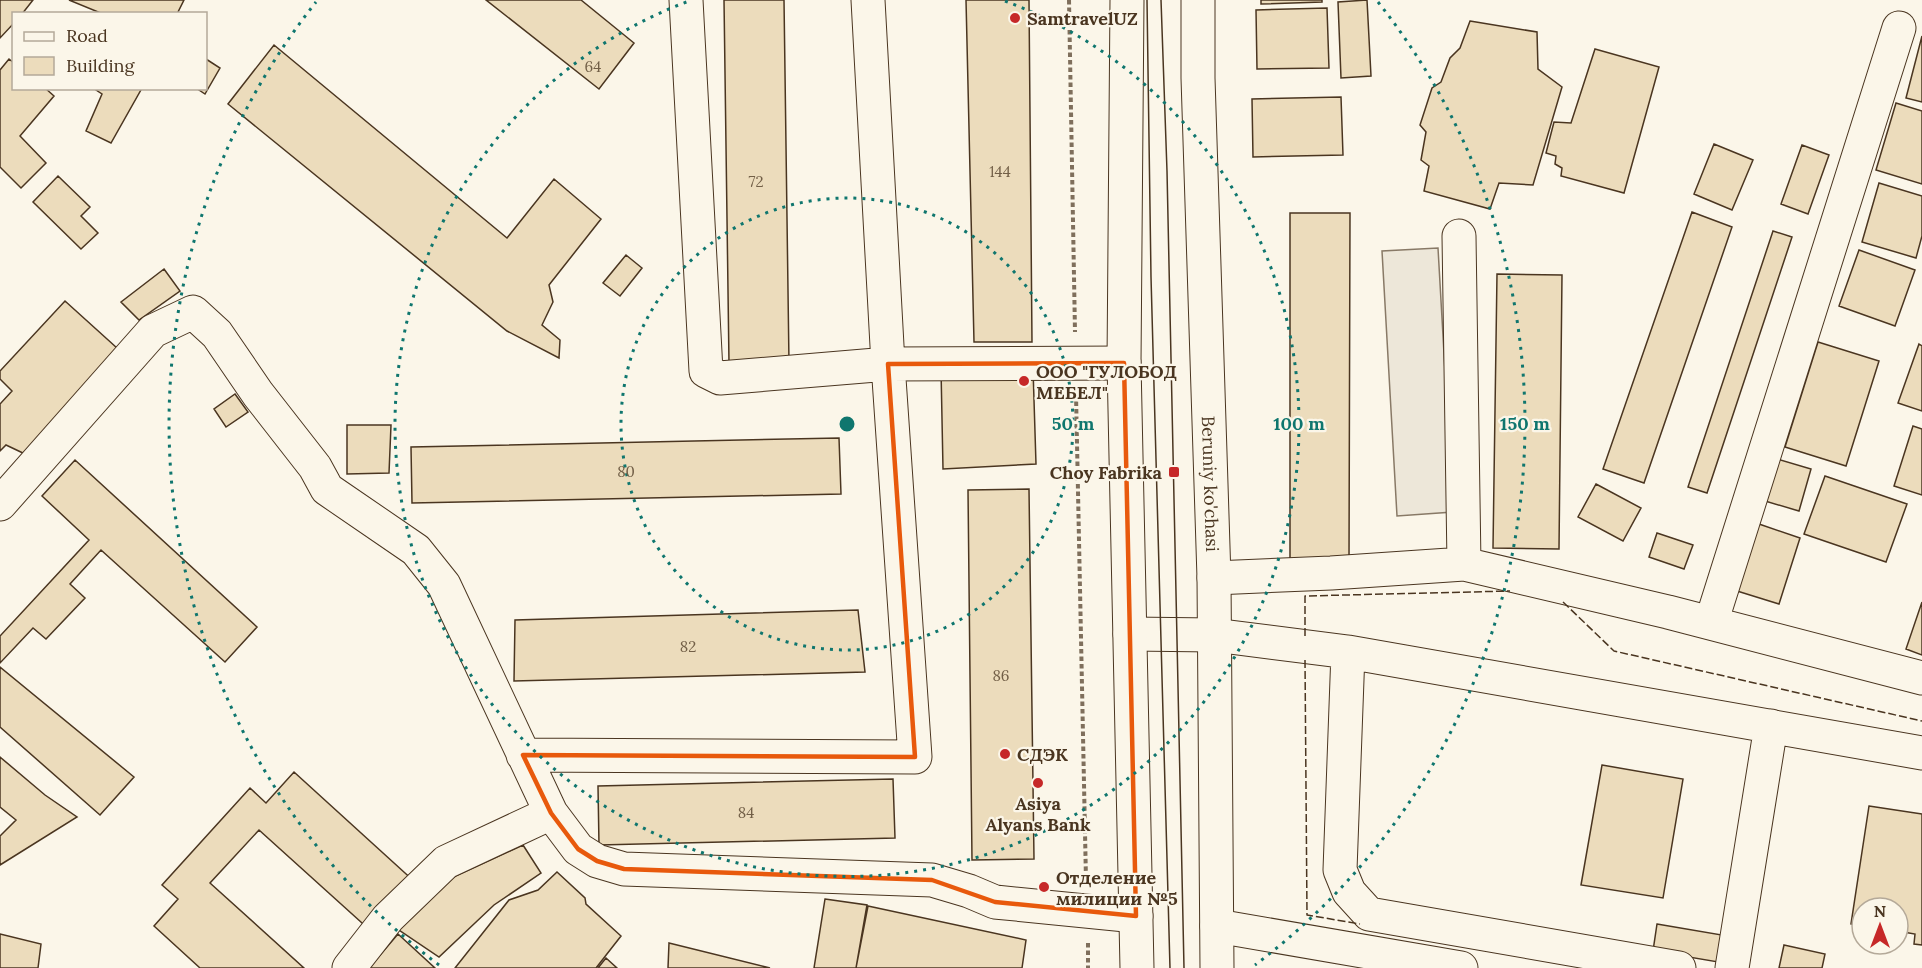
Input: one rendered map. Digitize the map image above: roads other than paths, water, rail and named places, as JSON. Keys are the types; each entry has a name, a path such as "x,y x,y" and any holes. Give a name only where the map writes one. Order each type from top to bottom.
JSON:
{"street":[{"path":"686,0 706,371 720,378 888,364 1124,363"},
{"path":"523,755 915,757 888,364 868,0"},
{"path":"1127,0 1124,363 1137,968"},
{"name":"Beruniy ko'chasi","path":"1198,0 1198,78 1214,578 1217,968"},
{"path":"1711,623 1899,28"},
{"path":"1459,236 1464,564"},
{"path":"0,504 153,331 193,312 217,334 258,394 315,467 327,489 416,550 444,585 551,813 578,849 597,861 624,869 932,880 969,891 995,902 1136,916"},
{"path":"1214,578 1464,564 1711,623 1922,678"},
{"path":"1130,634 1214,635 1348,652 1922,753"},
{"path":"1348,652 1340,870 1349,892 1369,914 1679,968"},
{"path":"1732,968 1771,726"},
{"path":"349,968 388,918 446,862 551,813"},
{"path":"1217,926 1461,968"}],"tram line":[{"path":"1147,0 1151,277 1170,968"},
{"path":"1161,0 1167,171 1184,968"}],"place":[{"name":"SamtravelUZ","path":"1015,18"},
{"name":"ООО \"ГУЛОБОД МЕБЕЛ\"","path":"1024,381"},
{"name":"Choy Fabrika","path":"1174,472"},
{"name":"СДЭК","path":"1005,754"},
{"name":"Asiya Alyans Bank","path":"1038,783"},
{"name":"Отделение милиции №5","path":"1044,887"}]}
